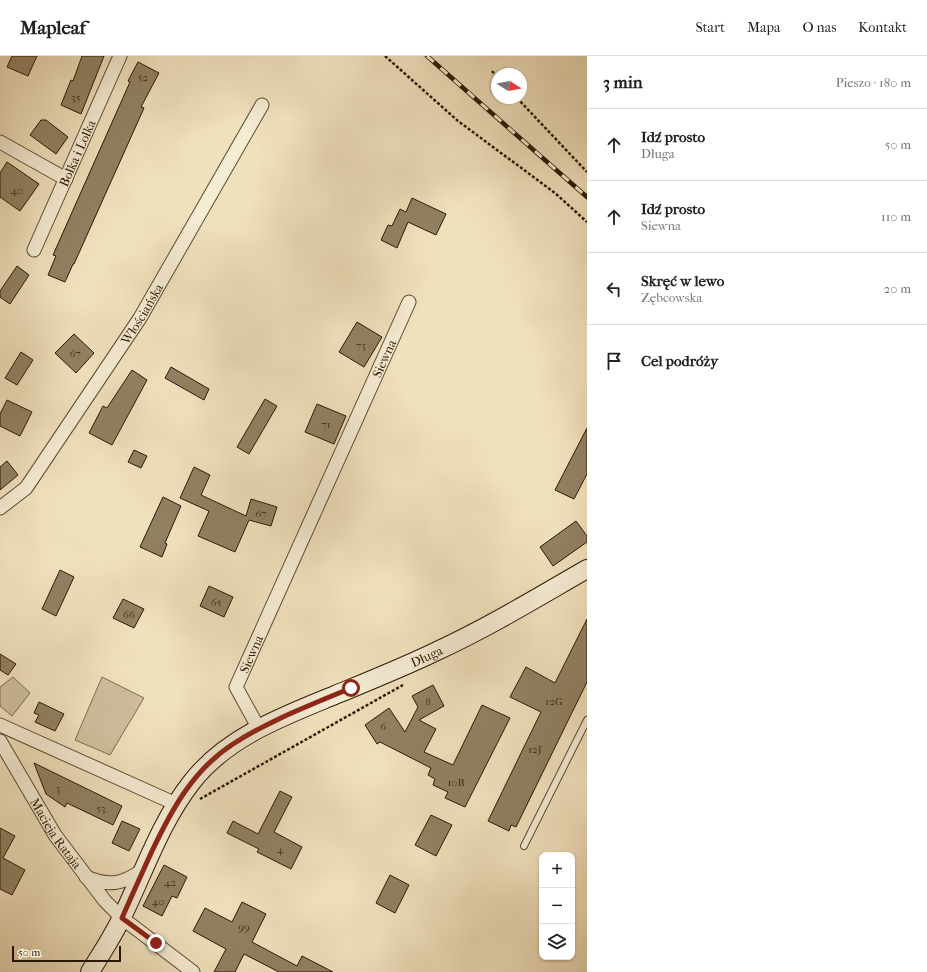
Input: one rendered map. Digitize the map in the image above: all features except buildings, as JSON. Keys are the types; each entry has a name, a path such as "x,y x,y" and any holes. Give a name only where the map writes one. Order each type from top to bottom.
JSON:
{"street":[{"name":"Bolka i Lolka","path":"34,250 120,56"},
{"name":"Włościańska","path":"0,508 26,488 140,318 262,105"},
{"path":"0,142 66,179"},
{"name":"Siewna","path":"259,729 236,687 409,302"},
{"name":"Długa","path":"259,729 294,712 438,651 498,619 587,568"},
{"path":"0,725 176,804"},
{"path":"90,972 122,918 144,868 176,804 192,782 212,760 233,744 259,729"},
{"name":"Macieja Rataja","path":"0,741 55,835 104,901 122,918 193,972"},
{"path":"86,877 99,882 116,882 133,877 144,868"}],"lane":[{"path":"524,846 587,720"}],"path":[{"path":"385,56 458,121 554,193 587,222"},
{"path":"523,104 587,172"},
{"path":"200,800 407,683"}],"shaded area":[{"path":"13,677 30,693 12,716 0,706 0,687"},
{"path":"102,677 144,698 110,755 75,740"}],"railway":[{"path":"427,56 587,197"}],"route":[{"path":"156,943 122,918 166,822 176,804 192,782 212,760 233,744 259,729 294,712 351,688"}]}
